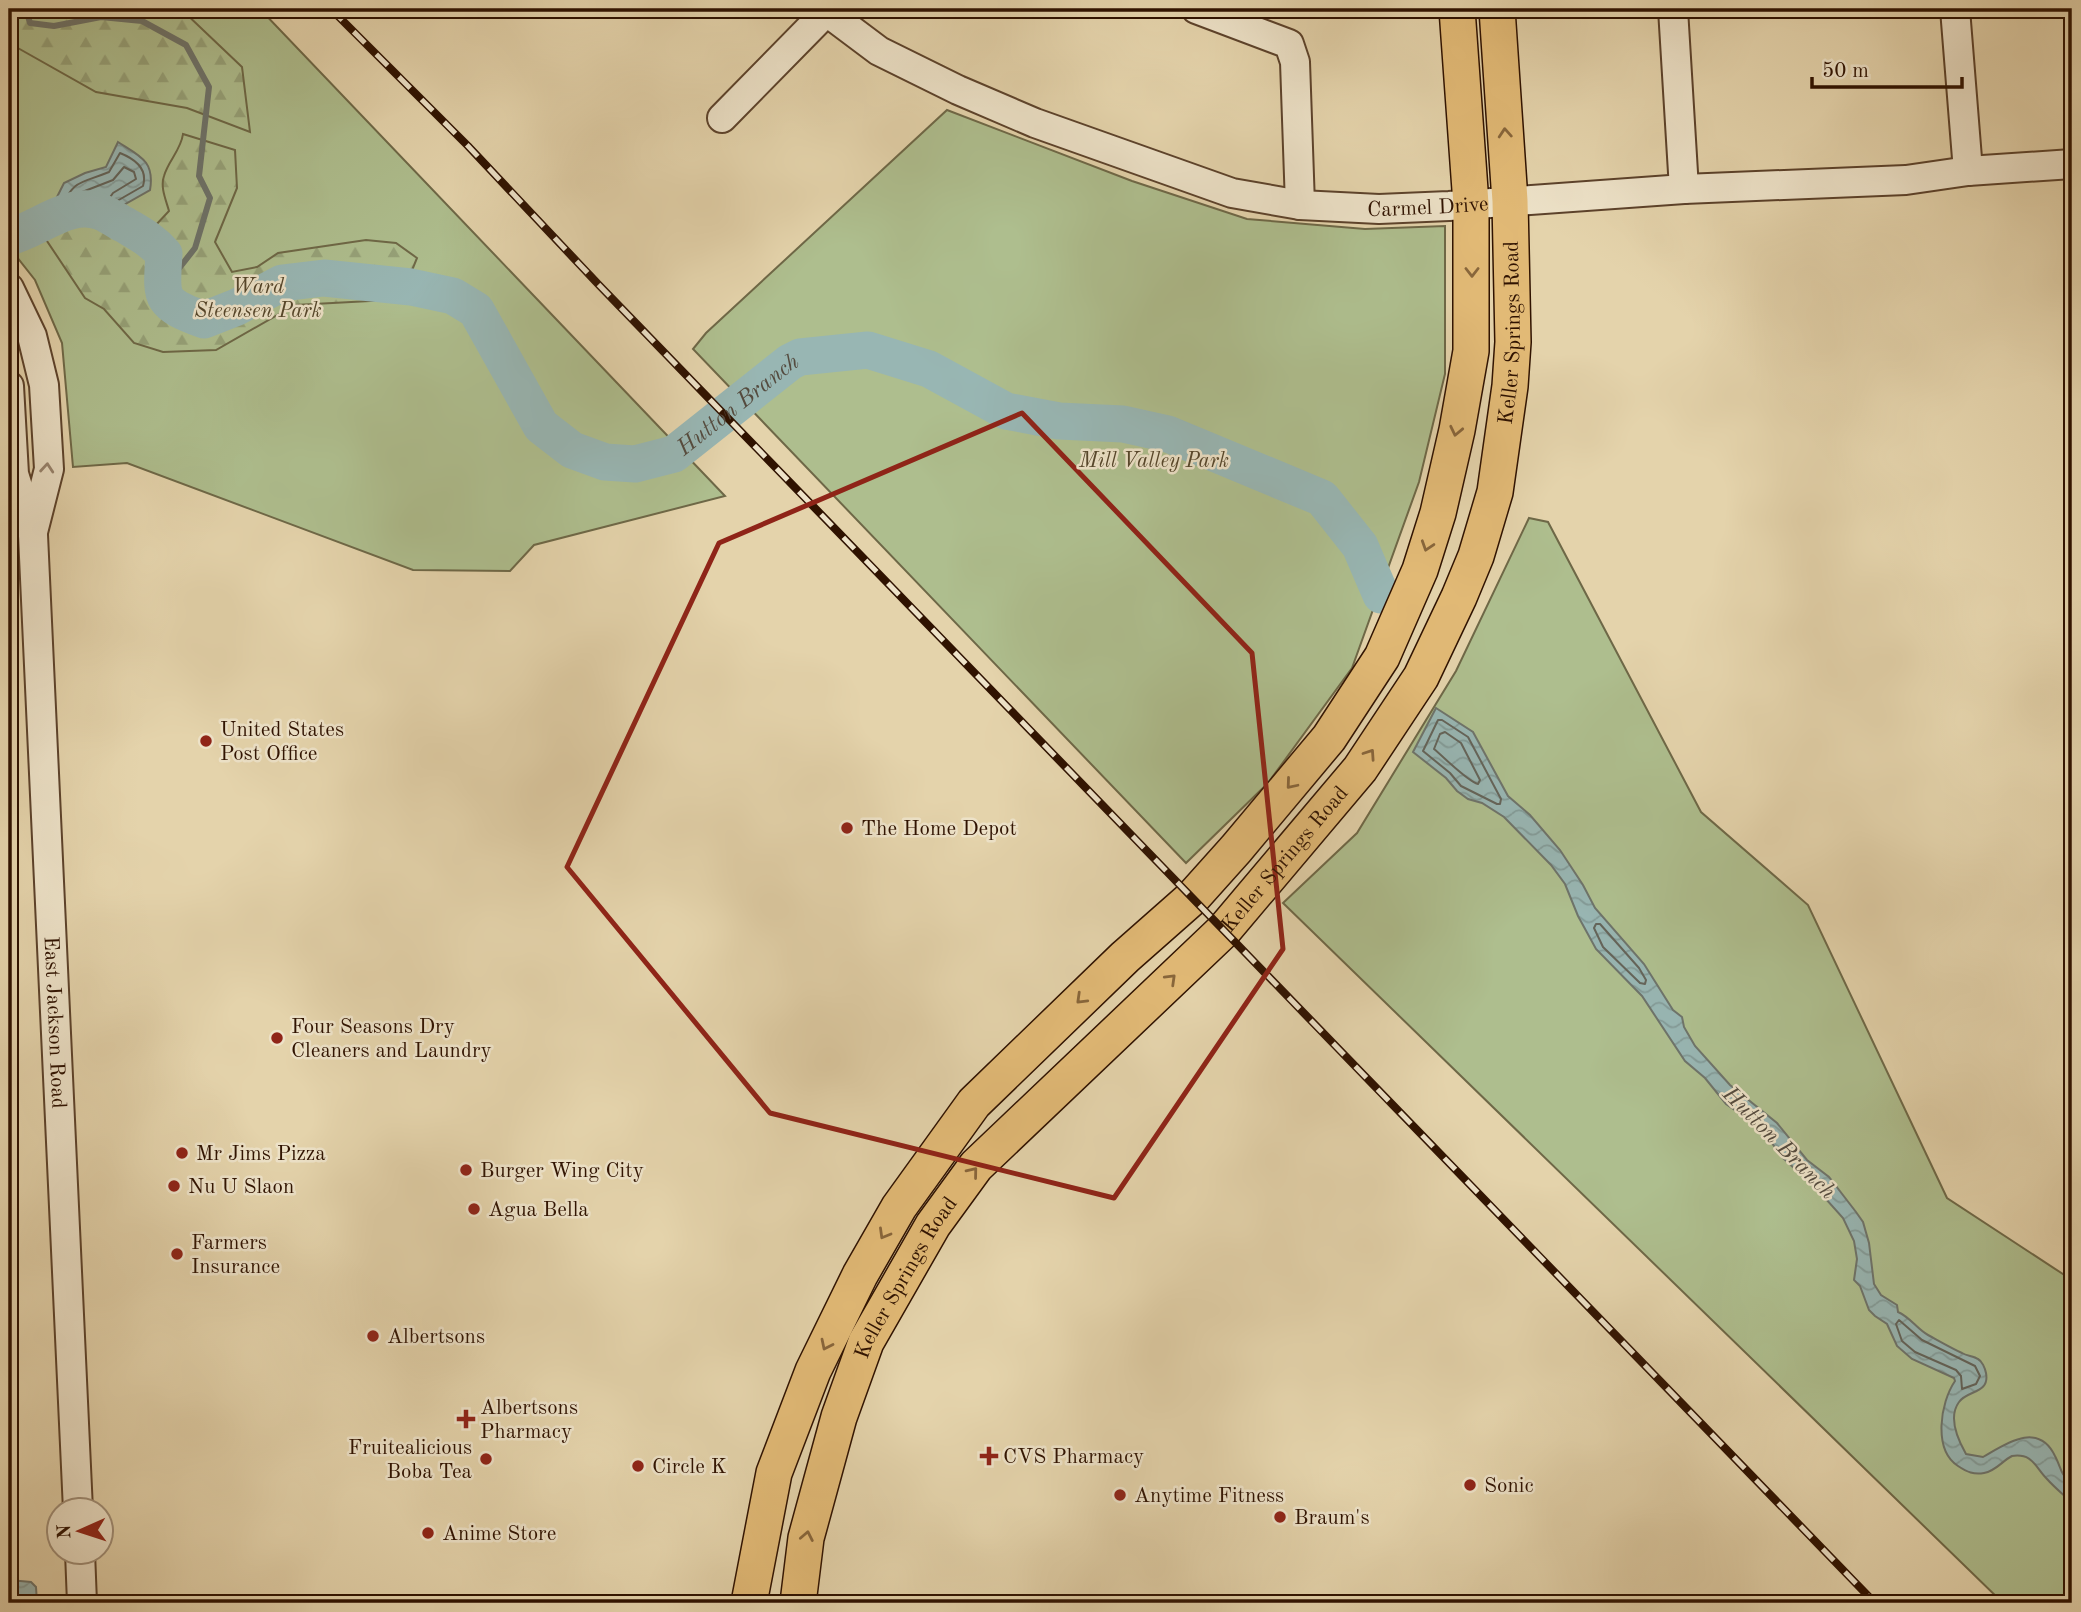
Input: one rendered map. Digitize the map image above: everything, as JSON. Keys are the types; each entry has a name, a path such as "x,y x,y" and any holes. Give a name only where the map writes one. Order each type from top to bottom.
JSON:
{"main road":[{"name":"Keller Springs Road","path":"749,1603 778,1462 813,1371 860,1275 893,1218 974,1103 1125,957 1193,897 1329,738 1382,657 1420,570 1438,513 1471,351 1471,204 1457,9"},
{"name":"Keller Springs Road","path":"798,1603 806,1538 833,1433 866,1342 933,1225 976,1166 1224,929 1360,769 1427,666 1476,556 1495,492 1510,386 1513,342 1510,201 1497,9"},
{"path":"1446,481 1495,492"},
{"path":"1086,1060 1100,1028 1130,994 1133,979 1125,957"}],"street":[{"path":"1196,9 1289,44 1295,62 1300,205"},
{"path":"1673,9 1684,189"},
{"path":"1955,9 1968,171"},
{"path":"722,118 825,10"},
{"name":"Carmel Drive","path":"825,10 879,51 958,90 1035,123 1222,190 1300,205 1379,209 1684,189 1906,180 1968,171 2072,164"},
{"name":"East Jackson Road","path":"9,288 32,336 44,385 49,468 33,535"},
{"name":"East Jackson Road","path":"9,386 14,474 33,535 77,1496"},
{"path":"81,1566 82,1603"}],"highlighted area":[{"path":"1022,413 1252,653 1283,949 1114,1198 770,1113 567,867 719,543"}],"green space":[{"name":"Ward Steensen Park","path":"9,9 260,9 725,496 534,545 510,571 413,570 127,463 73,467 62,343 35,280 9,247"},
{"path":"9,9 181,9 242,67 250,132 187,108 96,92 9,43"},
{"name":"Mill Valley Park","path":"947,110 1132,181 1247,219 1365,229 1445,226 1445,374 1419,482 1352,668 1268,783 1186,863 693,349 706,333"},
{"path":"183,134 235,150 237,188 215,242 232,272 257,267 278,253 366,240 396,243 417,258 402,295 389,300 295,305 216,350 163,352 134,343 104,309 85,298 43,235 46,226 104,224 131,241 140,242 169,211 163,180"},
{"path":"1529,518 1548,522 1701,812 1808,905 1947,1198 2072,1280 2072,1603 2003,1603 1283,903 1357,833 1456,671"}],"water":[{"path":"118,142 144,160 150,172 150,190 122,206 127,216 142,225 138,237 131,238 91,215 61,220 32,233 28,216 54,203 64,183 106,167"},
{"path":"1436,708 1473,732 1508,796 1530,815 1560,850 1595,908 1644,964 1673,1010 1682,1017 1684,1027 1695,1046 1730,1085 1777,1123 1807,1160 1829,1177 1856,1212 1863,1222 1869,1243 1874,1284 1881,1295 1897,1305 1898,1312 1924,1332 1982,1363 1986,1373 1985,1385 1963,1398 1954,1414 1957,1435 1966,1454 1983,1457 2021,1438 2040,1439 2048,1445 2063,1473 2072,1483 2072,1503 2025,1457 2012,1456 1992,1470 1980,1474 1964,1470 1950,1459 1942,1438 1942,1426 1946,1401 1954,1378 1912,1359 1897,1346 1887,1324 1869,1310 1860,1286 1854,1280 1857,1259 1854,1241 1843,1218 1817,1189 1783,1158 1763,1131 1726,1104 1705,1078 1685,1061 1642,996 1596,949 1565,884 1551,865 1504,817 1482,803 1468,799 1413,752"},
{"path":"9,1580 31,1582 36,1587 37,1603 9,1603"}],"waterway":[{"path":"26,9 30,23 54,26 101,17 142,21 186,45 209,87 199,176 210,198 195,248 162,290"},
{"name":"Hutton Branch","path":"9,237 66,212 89,209 104,213 141,234 164,254 163,291 166,298 178,309 204,320 237,307 282,283 324,278 411,287 453,296 476,310 541,426 572,450 605,462 635,464 674,454 790,362 800,357 868,350 929,369 1006,411 1059,421 1123,424 1168,434 1322,498 1360,546 1381,595"}],"railway":[{"path":"331,9 468,146 598,284 1875,1603"}],"place":[{"name":"United States Post Office","path":"206,741"},
{"name":"The Home Depot","path":"847,828"},
{"name":"Four Seasons Dry Cleaners and Laundry","path":"277,1038"},
{"name":"Mr Jims Pizza","path":"182,1153"},
{"name":"Burger Wing City","path":"466,1170"},
{"name":"Nu U Slaon","path":"174,1186"},
{"name":"Agua Bella","path":"474,1209"},
{"name":"Farmers Insurance","path":"177,1254"},
{"name":"Albertsons","path":"373,1336"},
{"name":"Albertsons Pharmacy","path":"466,1419"},
{"name":"CVS Pharmacy","path":"989,1456"},
{"name":"Fruitealicious Boba Tea","path":"486,1459"},
{"name":"Circle K","path":"638,1466"},
{"name":"Sonic","path":"1470,1485"},
{"name":"Anytime Fitness","path":"1120,1495"},
{"name":"Braum's","path":"1280,1517"},
{"name":"Anime Store","path":"428,1533"}]}
